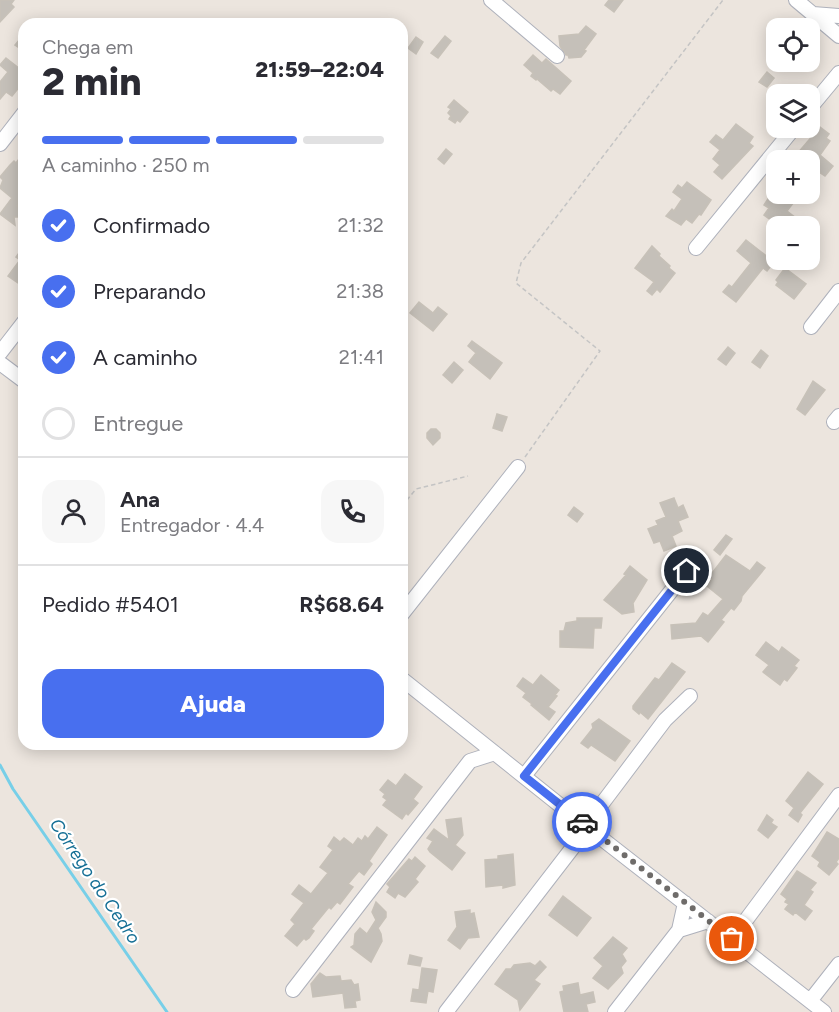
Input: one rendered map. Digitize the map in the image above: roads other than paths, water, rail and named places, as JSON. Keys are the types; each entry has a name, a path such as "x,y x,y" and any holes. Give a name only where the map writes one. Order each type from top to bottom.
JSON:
{"street":[{"path":"491,0 557,56"},
{"path":"796,0 839,36"},
{"path":"813,14 839,16"},
{"path":"820,96 839,73"},
{"path":"0,144 18,121"},
{"path":"696,248 786,138"},
{"path":"811,327 839,291"},
{"path":"0,353 18,330"},
{"path":"0,363 18,376"},
{"path":"408,606 518,467"},
{"path":"524,776 687,571"},
{"path":"408,684 824,1012"},
{"path":"577,819 598,809 665,720 690,696"},
{"path":"469,732 470,761"},
{"path":"293,990 470,761 495,753"},
{"path":"721,932 743,924 839,795"},
{"path":"598,809 601,838"},
{"path":"446,1012 577,842 577,819"},
{"path":"577,842 601,838"},
{"path":"615,1012 679,930 685,903"},
{"path":"679,930 708,921"},
{"path":"743,924 748,952"},
{"path":"810,1001 839,964"}],"waterway":[{"name":"Córrego do Cedro","path":"0,765 13,789 167,1012"}]}
